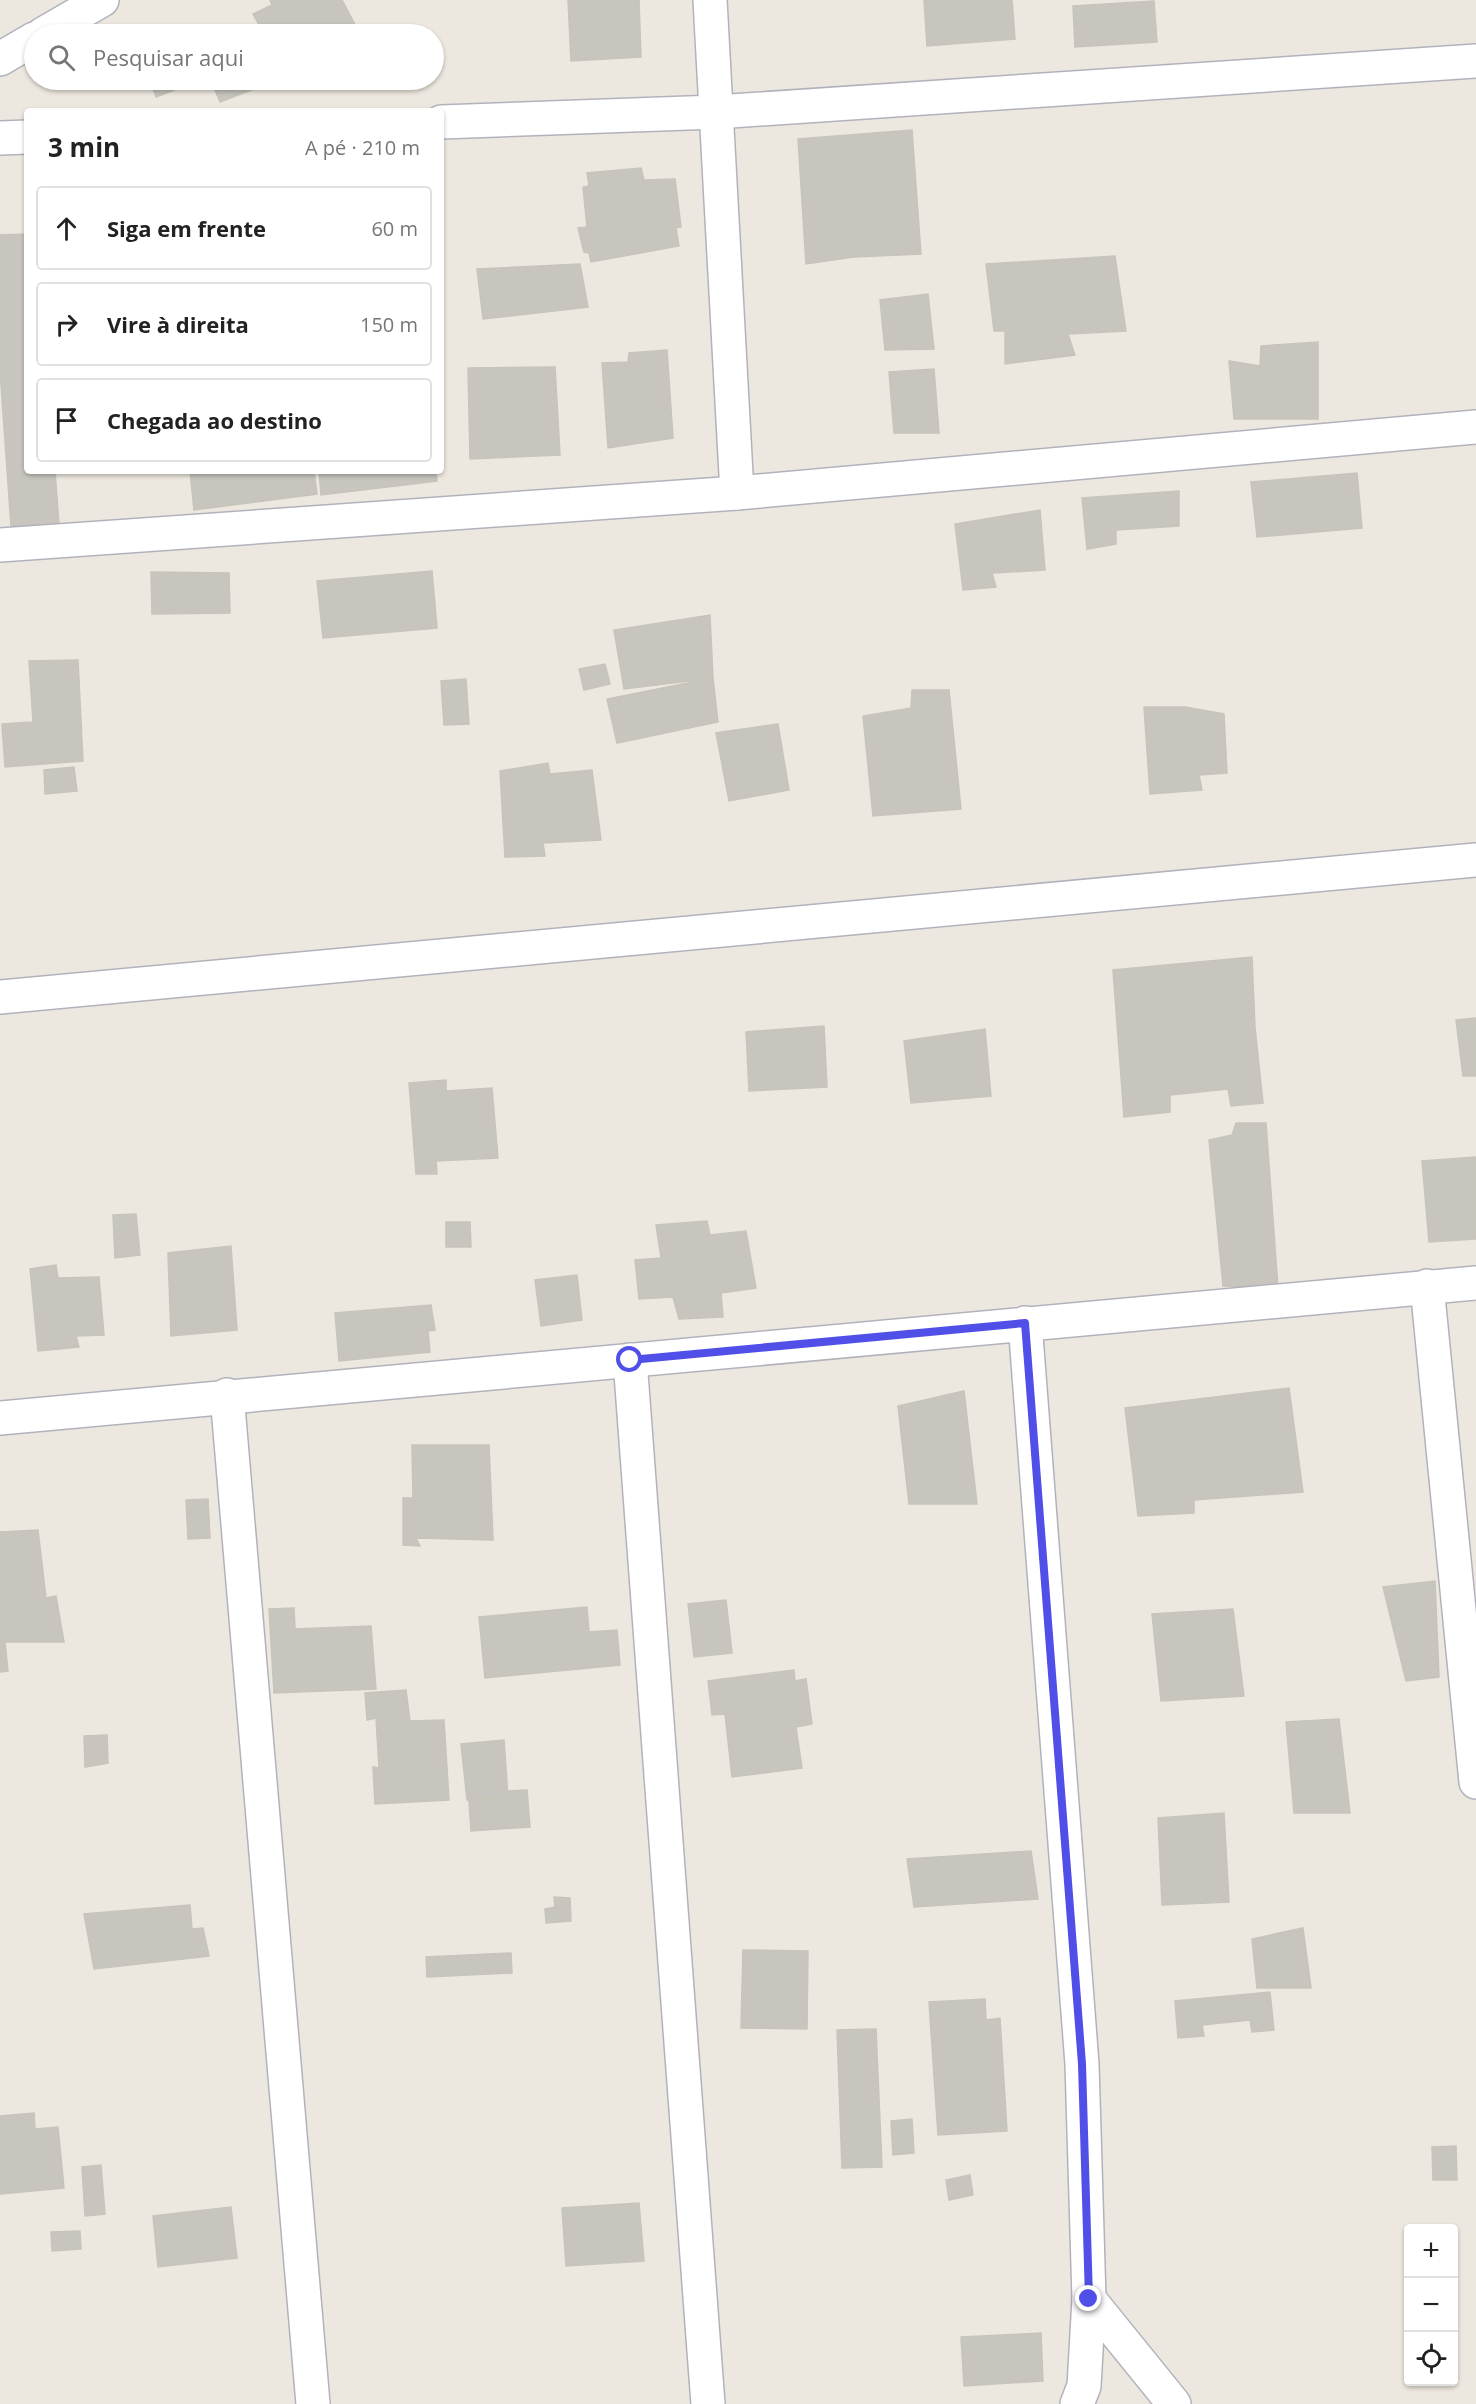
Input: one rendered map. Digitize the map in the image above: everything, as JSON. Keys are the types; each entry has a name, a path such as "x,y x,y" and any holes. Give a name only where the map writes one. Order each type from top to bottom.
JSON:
{"street":[{"path":"60,24 102,0"},
{"path":"710,0 737,493"},
{"path":"0,60 24,45"},
{"path":"444,122 716,112 1476,61"},
{"path":"0,138 24,137"},
{"path":"0,545 737,493 1476,427"},
{"path":"0,998 1476,860"},
{"path":"0,1418 227,1395 1476,1283"},
{"path":"1427,1286 1476,1782"},
{"path":"1025,1323 1082,2064 1089,2299 1084,2386 1077,2404"},
{"path":"630,1360 708,2404"},
{"path":"227,1395 313,2404"},
{"path":"1089,2299 1174,2404"}],"building":[{"path":"270,0 342,0 355,24 258,24 253,14 272,5"},
{"path":"568,0 639,0 641,57 571,61"},
{"path":"924,0 1012,0 1015,39 927,46"},
{"path":"1154,1 1157,42 1075,47 1073,6"},
{"path":"154,90 174,90 156,97"},
{"path":"215,90 251,90 220,102"},
{"path":"912,130 921,254 854,257 806,264 798,139"},
{"path":"641,168 644,180 675,179 681,227 676,228 679,246 591,262 589,253 584,252 578,228 587,227 583,187 589,186 587,173"},
{"path":"24,234 24,474 55,474 59,525 11,526 0,370 0,235"},
{"path":"1115,256 1126,331 1068,334 1075,355 1005,364 1005,331 994,331 986,264"},
{"path":"580,264 588,307 483,319 477,269"},
{"path":"928,294 934,349 885,350 880,300"},
{"path":"1318,342 1318,419 1234,419 1229,361 1260,366 1261,346"},
{"path":"667,350 673,438 608,448 602,363 628,362 629,353"},
{"path":"555,367 560,455 470,459 468,368"},
{"path":"934,369 939,433 894,433 889,372"},
{"path":"1357,473 1362,528 1257,537 1251,482"},
{"path":"190,474 314,474 317,494 194,510"},
{"path":"319,474 436,474 437,481 321,495"},
{"path":"1179,491 1179,526 1116,530 1116,544 1087,549 1082,498"},
{"path":"1040,510 1045,570 992,573 996,587 963,590 955,524"},
{"path":"432,571 437,628 323,638 317,581"},
{"path":"151,572 229,573 230,613 152,614"},
{"path":"710,615 713,678 624,689 614,630"},
{"path":"78,660 83,761 5,767 2,724 33,722 29,661"},
{"path":"605,664 610,684 584,690 579,669"},
{"path":"713,678 718,722 617,743 607,699"},
{"path":"466,679 469,724 444,725 441,681"},
{"path":"912,690 949,690 961,809 873,816 863,716 911,708"},
{"path":"1144,707 1185,707 1224,714 1227,773 1199,775 1202,790 1150,794"},
{"path":"778,724 789,790 729,801 716,733"},
{"path":"548,763 550,774 592,770 601,840 543,843 545,856 505,857 500,771"},
{"path":"74,767 77,791 45,794 44,770"},
{"path":"1252,957 1255,1027 1263,1103 1231,1106 1228,1089 1170,1095 1170,1112 1124,1117 1113,970"},
{"path":"1476,1018 1476,1076 1463,1076 1456,1020"},
{"path":"824,1026 827,1087 749,1091 746,1032"},
{"path":"985,1029 991,1096 911,1103 904,1041"},
{"path":"446,1080 446,1091 492,1088 498,1158 436,1161 437,1174 416,1174 409,1083"},
{"path":"1236,1123 1266,1123 1278,1288 1223,1286 1209,1140 1232,1135"},
{"path":"1476,1157 1476,1239 1429,1242 1422,1161"},
{"path":"136,1214 140,1255 115,1258 113,1215"},
{"path":"707,1221 710,1235 746,1231 756,1288 721,1293 723,1317 679,1319 673,1297 639,1299 635,1260 661,1258 656,1225"},
{"path":"446,1222 470,1222 471,1247 446,1247"},
{"path":"231,1246 237,1330 171,1336 168,1253"},
{"path":"56,1265 58,1278 99,1277 104,1335 76,1336 79,1347 38,1351 30,1269"},
{"path":"577,1275 582,1320 541,1326 535,1280"},
{"path":"431,1305 435,1330 428,1331 430,1352 339,1361 335,1313"},
{"path":"1289,1388 1303,1492 1194,1500 1194,1513 1138,1516 1125,1408"},
{"path":"964,1391 977,1504 909,1504 898,1406"},
{"path":"412,1445 489,1445 493,1540 416,1538 420,1546 403,1545 403,1498 413,1498"},
{"path":"208,1499 210,1538 188,1539 186,1500"},
{"path":"38,1530 46,1598 56,1596 64,1642 5,1642 8,1671 0,1672 0,1532"},
{"path":"1435,1581 1439,1677 1406,1681 1383,1587"},
{"path":"726,1600 732,1653 694,1657 688,1604"},
{"path":"587,1607 589,1632 617,1630 620,1665 485,1678 479,1617"},
{"path":"294,1608 295,1629 371,1626 376,1689 274,1693 269,1609"},
{"path":"1233,1609 1244,1696 1161,1701 1152,1614"},
{"path":"794,1670 795,1681 806,1679 812,1724 796,1727 802,1768 732,1777 725,1714 712,1715 708,1681"},
{"path":"406,1690 410,1721 444,1720 449,1800 375,1804 373,1767 379,1768 376,1718 367,1720 365,1693"},
{"path":"1339,1719 1350,1813 1294,1813 1286,1722"},
{"path":"107,1735 108,1763 85,1767 84,1736"},
{"path":"504,1740 508,1797 467,1800 461,1744"},
{"path":"527,1790 530,1827 471,1831 469,1801 508,1798 508,1791"},
{"path":"1224,1813 1229,1902 1162,1905 1158,1818"},
{"path":"1031,1851 1038,1899 914,1907 907,1859"},
{"path":"554,1897 570,1898 571,1921 546,1923 545,1909 555,1907"},
{"path":"190,1905 192,1929 203,1928 209,1956 94,1969 84,1914"},
{"path":"1303,1928 1311,1988 1257,1988 1252,1939"},
{"path":"743,1950 808,1951 807,2029 741,2028"},
{"path":"511,1953 512,1973 427,1977 426,1957"},
{"path":"1270,1992 1274,2030 1252,2032 1250,2020 1202,2025 1204,2036 1178,2038 1175,2001"},
{"path":"985,1999 986,2020 1000,2018 1007,2131 938,2135 929,2002"},
{"path":"876,2029 882,2167 842,2168 837,2030"},
{"path":"34,2113 35,2129 58,2127 64,2188 0,2194 0,2116"},
{"path":"912,2119 914,2153 893,2155 891,2121"},
{"path":"1456,2146 1457,2180 1433,2180 1432,2147"},
{"path":"101,2165 105,2214 85,2216 82,2167"},
{"path":"970,2175 973,2195 949,2200 946,2180"},
{"path":"639,2203 644,2261 566,2266 562,2208"},
{"path":"231,2207 237,2258 158,2267 153,2216"},
{"path":"80,2231 81,2249 52,2251 51,2232"},
{"path":"1041,2333 1043,2381 964,2386 961,2337"}],"route":[{"path":"630,1360 1025,1323 1082,2064 1089,2299"}]}
